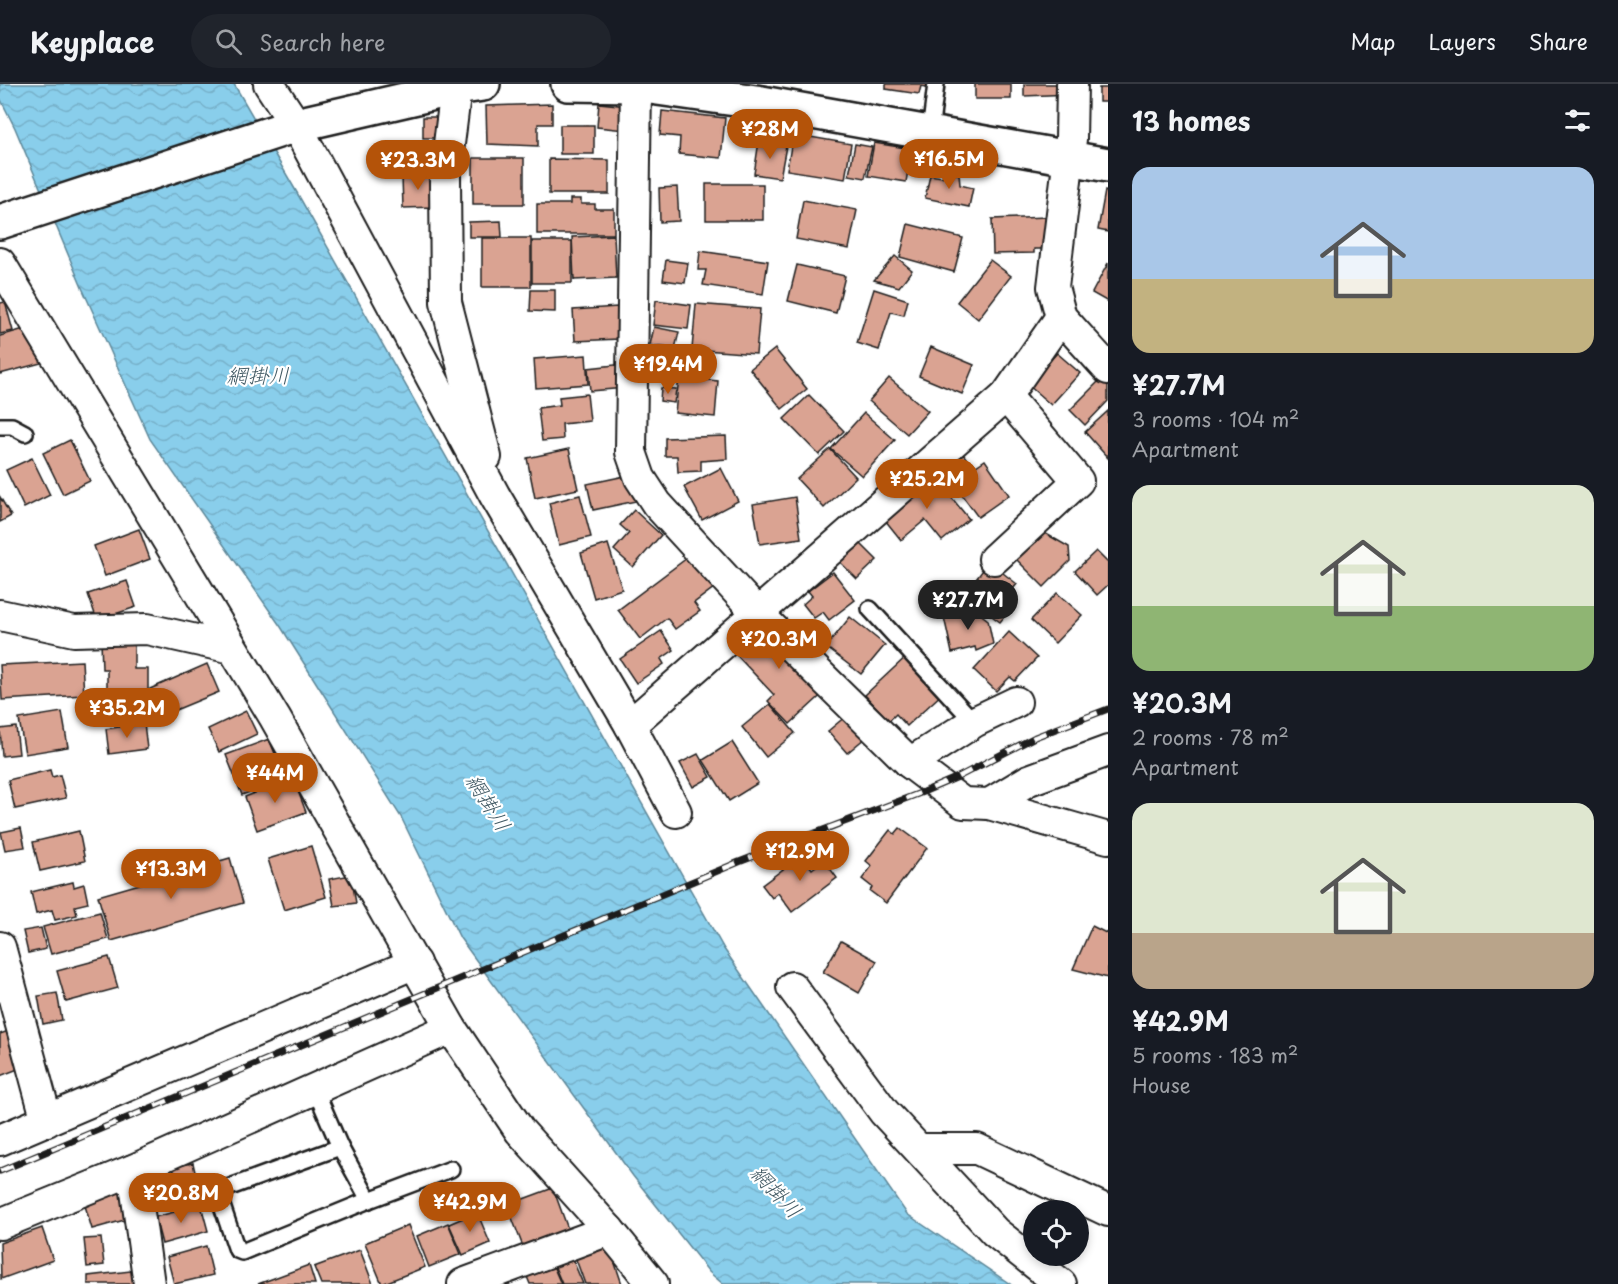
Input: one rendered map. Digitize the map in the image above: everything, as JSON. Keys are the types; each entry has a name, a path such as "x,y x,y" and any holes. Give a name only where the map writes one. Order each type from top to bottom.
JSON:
{"street":[{"path":"269,84 290,128 495,496 630,725 676,812"},
{"path":"568,84 636,85 756,93 930,133 1108,165"},
{"path":"1072,84 1069,159 1053,287 1061,317 1108,369"},
{"path":"636,85 631,452 640,478 657,504 758,614 910,763 963,803 989,804 1108,838"},
{"path":"0,222 290,128 470,86 446,176 446,302 495,496"},
{"path":"0,263 275,718 451,1028 520,1131 609,1230 653,1284"},
{"path":"630,725 1006,396 1061,317"},
{"path":"994,559 1078,481 1006,396"},
{"path":"0,615 74,631 147,629 232,648"},
{"path":"910,763 974,722 1016,702"},
{"path":"989,804 1029,780 1108,751"},
{"path":"1,955 47,1121"},
{"path":"0,1140 415,963"},
{"path":"792,987 884,1112 921,1149 995,1232 1061,1284"},
{"path":"0,1224 132,1170 451,1028"},
{"path":"921,1149 977,1149 1108,1211"},
{"path":"132,1170 149,1284"},
{"path":"463,1284 609,1230"}],"lane":[{"path":"930,133 936,84"},
{"path":"0,426 12,426 25,433"},
{"path":"870,609 974,722"},
{"path":"315,1089 340,1147 369,1200"},
{"path":"340,1147 222,1190 222,1206 237,1250 242,1252 451,1169"}],"water":[{"name":"網掛川","path":"0,84 234,84 724,949 907,1214 1010,1284 723,1284 709,1272 633,1176 460,938 401,817 281,627 150,439 0,98"}],"building":[{"path":"886,84 934,84 933,88 921,86 919,94 886,89"},
{"path":"975,84 1011,84 1011,99 975,99"},
{"path":"1024,84 1071,84 1071,94 1024,96"},
{"path":"1099,88 1108,88 1108,102 1099,102"},
{"path":"599,103 628,106 625,130 597,127"},
{"path":"552,104 552,124 538,124 538,146 487,144 486,106"},
{"path":"662,111 725,118 721,158 679,154 680,137 660,135"},
{"path":"423,117 449,117 449,138 423,138"},
{"path":"560,125 594,125 594,154 560,154"},
{"path":"793,134 851,144 845,179 787,170"},
{"path":"759,141 786,146 780,178 754,174"},
{"path":"874,143 912,149 906,182 868,176"},
{"path":"855,144 872,147 865,178 849,175"},
{"path":"392,149 446,152 445,171 391,169"},
{"path":"473,158 524,158 524,204 473,204"},
{"path":"549,159 609,160 609,194 549,194"},
{"path":"945,172 959,174 960,185 973,188 969,207 925,198 930,175 942,177"},
{"path":"433,175 434,207 403,208 402,176"},
{"path":"706,184 763,184 763,220 706,220"},
{"path":"677,187 679,221 660,222 659,188"},
{"path":"1105,191 1108,192 1108,232 1098,230"},
{"path":"570,199 581,199 581,204 595,204 595,209 614,209 614,234 537,234 537,204 570,204"},
{"path":"803,200 857,210 849,249 796,239"},
{"path":"1047,217 1048,249 1034,249 1034,253 993,254 992,219"},
{"path":"501,221 502,237 469,237 469,222"},
{"path":"908,224 963,238 954,272 900,257"},
{"path":"614,235 616,278 574,280 572,237"},
{"path":"482,238 531,238 531,287 482,287"},
{"path":"532,241 572,241 572,283 532,283"},
{"path":"700,251 768,261 763,294 703,285 706,270 698,270"},
{"path":"895,256 912,270 899,287 874,280"},
{"path":"666,260 688,263 685,283 663,280"},
{"path":"990,260 1011,276 978,319 957,302"},
{"path":"1108,263 1108,302 1092,293"},
{"path":"797,265 845,276 836,313 788,301"},
{"path":"874,289 908,300 904,315 891,312 879,350 857,343"},
{"path":"531,290 555,290 555,312 530,311"},
{"path":"656,300 691,305 688,329 653,325"},
{"path":"5,302 13,331 0,334 0,303"},
{"path":"696,304 760,309 756,354 692,349"},
{"path":"617,307 619,339 575,341 573,310"},
{"path":"31,327 41,363 0,374 0,336"},
{"path":"654,327 679,332 675,349 650,345"},
{"path":"931,347 974,365 962,394 919,376"},
{"path":"775,349 807,389 782,409 750,369"},
{"path":"1057,353 1080,373 1051,405 1028,385"},
{"path":"586,355 588,384 536,388 534,359"},
{"path":"624,364 626,388 590,391 588,368"},
{"path":"1105,375 1108,378 1108,401 1085,425 1070,410"},
{"path":"679,377 718,381 715,417 675,413"},
{"path":"889,378 928,411 907,434 869,401"},
{"path":"661,388 676,389 674,403 660,401"},
{"path":"587,394 590,421 562,424 563,439 542,441 538,408 560,405 559,397"},
{"path":"809,395 844,431 819,455 784,419"},
{"path":"1108,411 1108,458 1085,432"},
{"path":"864,413 895,440 862,476 831,449"},
{"path":"726,436 727,459 701,461 701,471 678,472 677,456 665,456 665,438"},
{"path":"70,440 90,481 63,494 43,453"},
{"path":"959,448 973,468 985,460 1009,495 978,517 938,463"},
{"path":"569,449 578,489 535,498 527,458"},
{"path":"830,449 856,477 824,508 797,479"},
{"path":"32,458 50,495 24,508 6,470"},
{"path":"721,468 738,501 702,520 684,487"},
{"path":"930,471 969,519 942,541 925,520 901,540 885,520"},
{"path":"630,475 636,501 593,510 587,484"},
{"path":"580,495 591,537 559,545 549,503"},
{"path":"0,497 11,516 0,522"},
{"path":"795,497 801,538 760,544 753,504"},
{"path":"634,510 661,535 633,567 614,550 629,533 620,525"},
{"path":"139,529 150,559 105,576 94,546"},
{"path":"1041,531 1069,547 1070,561 1044,587 1015,558"},
{"path":"858,541 877,560 857,579 838,560"},
{"path":"608,544 622,589 594,598 581,553"},
{"path":"1096,551 1108,563 1108,585 1097,595 1075,571"},
{"path":"695,552 719,584 694,603 700,611 675,629 667,618 640,639 618,610"},
{"path":"989,562 1017,584 1005,599 1013,606 1000,622 969,599 981,583 976,579"},
{"path":"833,572 855,600 829,620 823,612 814,618 803,604 812,596 808,591"},
{"path":"127,581 136,607 97,620 88,594"},
{"path":"1057,593 1082,615 1055,643 1031,620"},
{"path":"974,609 988,620 993,644 976,651 975,647 952,653 944,617"},
{"path":"760,616 829,688 790,724 768,701 774,695 728,646"},
{"path":"850,617 885,645 861,674 826,647"},
{"path":"661,631 674,650 661,659 664,664 636,683 620,659"},
{"path":"1009,632 1037,658 1015,681 1010,677 996,691 974,670"},
{"path":"101,641 134,641 134,669 148,669 148,705 107,705 107,669 102,669"},
{"path":"909,654 944,692 907,726 896,714 889,721 865,695"},
{"path":"82,661 84,695 2,700 0,665"},
{"path":"207,664 219,692 161,716 150,689"},
{"path":"770,704 795,733 766,757 742,727"},
{"path":"246,711 257,734 219,752 208,729"},
{"path":"62,712 68,747 25,754 19,719"},
{"path":"846,716 865,738 847,753 828,731"},
{"path":"144,723 147,749 109,754 106,729"},
{"path":"16,727 19,754 2,756 0,729"},
{"path":"269,739 285,778 242,795 226,755"},
{"path":"732,742 758,783 729,801 703,760"},
{"path":"698,754 711,777 693,787 680,763"},
{"path":"50,770 52,777 60,775 66,798 15,809 8,780"},
{"path":"293,778 306,812 257,830 245,797"},
{"path":"21,828 25,847 5,850 1,832"},
{"path":"900,828 927,848 886,903 870,891 872,887 862,879 872,866 866,861 890,830 895,834"},
{"path":"79,831 85,861 40,871 33,842"},
{"path":"311,846 326,897 284,910 268,859"},
{"path":"802,855 812,869 824,860 837,878 792,912 778,893 772,898 762,885"},
{"path":"230,858 243,903 111,941 98,896"},
{"path":"351,875 356,903 334,906 329,879"},
{"path":"73,882 74,887 84,884 88,903 75,906 77,915 55,920 52,910 36,914 31,892"},
{"path":"100,912 108,939 51,954 43,927"},
{"path":"1092,926 1108,934 1108,978 1073,969"},
{"path":"41,928 46,949 28,953 23,931"},
{"path":"841,941 877,961 859,993 823,972"},
{"path":"109,957 118,988 66,1002 57,971"},
{"path":"57,993 62,1020 43,1024 38,996"},
{"path":"17,1028 31,1064 0,1076 0,1034"},
{"path":"193,1163 202,1204 182,1208 173,1167"},
{"path":"130,1186 139,1216 92,1229 83,1199"},
{"path":"553,1188 572,1240 527,1257 507,1205"},
{"path":"201,1205 208,1231 162,1244 155,1217"},
{"path":"477,1212 490,1243 463,1255 449,1224"},
{"path":"448,1223 461,1254 429,1267 417,1236"},
{"path":"408,1225 425,1267 382,1284 365,1243"},
{"path":"42,1228 53,1260 1,1279 0,1243"},
{"path":"101,1238 104,1265 87,1267 84,1239"},
{"path":"608,1243 622,1284 585,1284 574,1254"},
{"path":"206,1246 213,1275 174,1284 167,1257"},
{"path":"360,1250 373,1284 321,1284 314,1267"},
{"path":"572,1258 583,1284 562,1284 554,1265"},
{"path":"551,1261 561,1284 530,1284 525,1272"},
{"path":"309,1265 315,1284 258,1284"},
{"path":"139,1270 140,1284 88,1284 88,1276"}],"railway":[{"path":"0,1171 739,862 923,792 958,777 1035,737 1108,709"}]}
